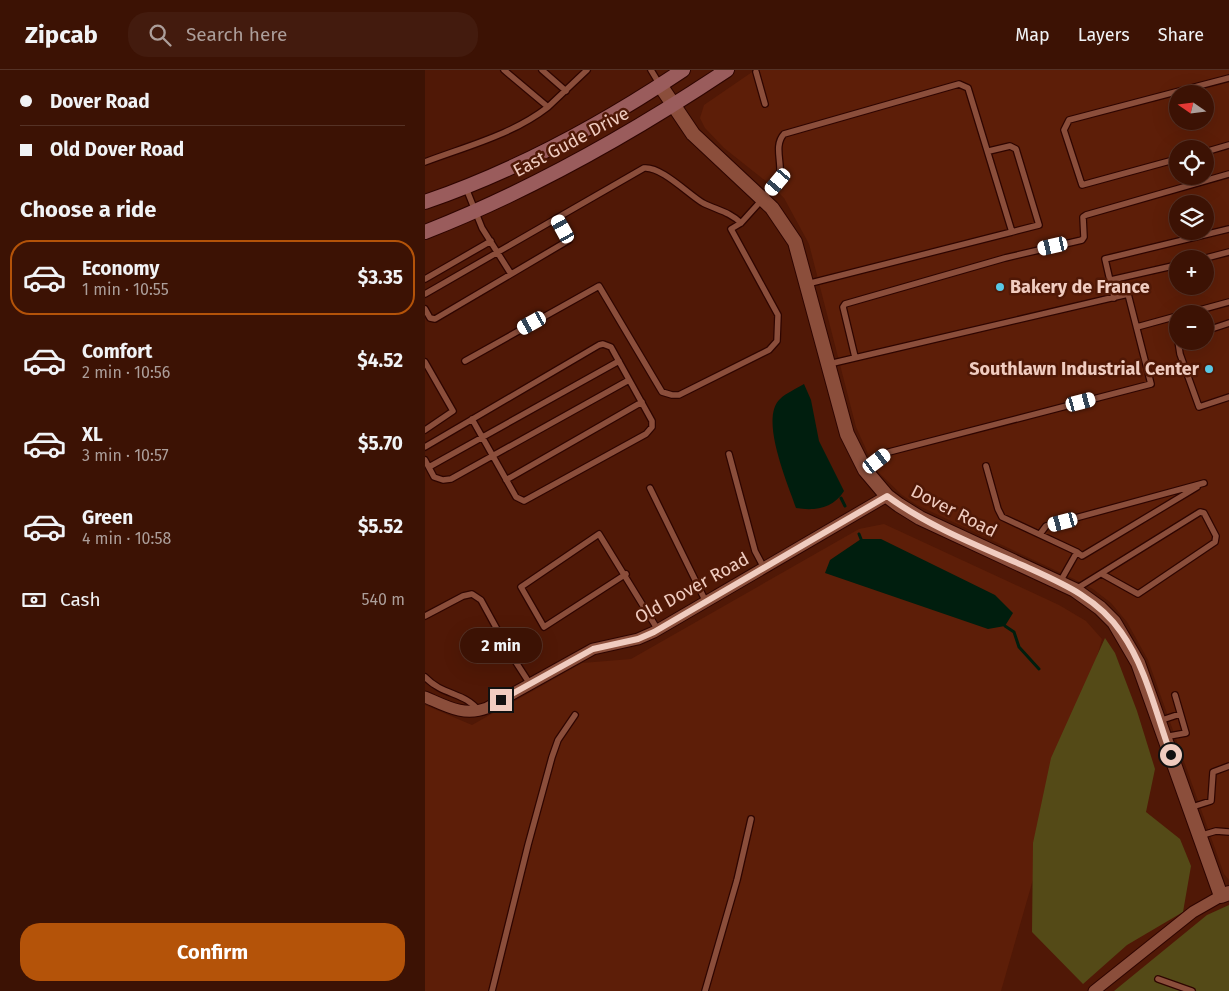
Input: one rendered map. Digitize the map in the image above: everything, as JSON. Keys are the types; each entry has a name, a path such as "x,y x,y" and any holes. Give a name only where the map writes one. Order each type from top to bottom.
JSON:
{"main road":[{"name":"East Gude Drive","path":"425,202 535,155 660,85 683,70"},
{"name":"East Gude Drive","path":"425,232 476,212 565,168 673,106 727,70"}],"street":[{"name":"Dover Road","path":"660,85 673,106 705,147 763,200 780,218 795,242 847,434 865,470 887,496 920,518 1075,590 1100,608 1121,632 1138,663 1199,836 1225,894"},
{"name":"Old Dover Road","path":"479,711 593,649 638,639 658,630 887,496"},
{"path":"425,697 458,711 479,711"},
{"path":"1094,991 1193,912 1225,894"}],"lane":[{"path":"504,70 548,107"},
{"path":"542,70 566,91"},
{"path":"425,162 501,135 529,122 566,91 587,70"},
{"path":"651,70 660,85"},
{"path":"757,71 765,104"},
{"path":"1169,161 1082,185 1064,130 1065,125 1069,120 1229,78"},
{"path":"465,360 599,286 662,392 667,394 679,394 769,350 777,341 778,315 731,229 741,223 763,200 781,176 778,143 784,134 959,84 969,88 972,93 1012,232"},
{"path":"1214,149 1229,145"},
{"path":"807,284 1039,225 1016,149 1010,146 989,151"},
{"path":"425,294 639,171 649,168 704,203 732,214 741,223"},
{"path":"855,357 843,307 845,304 1005,258 1082,240 1084,237 1083,217 1086,215 1229,174"},
{"path":"466,186 476,212 511,274"},
{"path":"425,309 430,318 435,319 569,240 557,218"},
{"path":"1114,298 1105,260 1229,228"},
{"path":"425,280 491,241"},
{"path":"1214,256 1229,252"},
{"path":"1111,280 1169,267"},
{"path":"829,364 1128,294 1151,384 889,452 865,470"},
{"path":"1214,306 1229,302"},
{"path":"1137,327 1169,318"},
{"path":"1214,328 1229,323"},
{"path":"425,447 472,419 599,346 607,344 611,347 652,421 651,427 646,434 524,502 516,497 472,419"},
{"path":"1179,350 1199,407 1229,397"},
{"path":"429,468 619,361"},
{"path":"425,362 453,411 425,430"},
{"path":"425,460 434,477 443,480 451,479 629,380"},
{"path":"506,480 642,402"},
{"path":"729,454 755,550 764,568"},
{"path":"986,466 997,509 1002,516 1082,556 1204,484 1046,526 1040,534"},
{"path":"650,488 706,602"},
{"path":"1075,590 1200,512 1204,513 1216,536 1215,542 1137,594 1102,574"},
{"path":"626,574 545,627 521,587 599,534 626,574 658,630"},
{"path":"1060,582 1077,552"},
{"path":"425,616 463,596 472,594 481,600 510,653 530,684"},
{"path":"425,677 433,685 446,693 460,696 473,702 479,711"},
{"path":"1164,737 1186,734 1175,696"},
{"path":"1159,720 1180,714"},
{"path":"492,991 552,757 558,740 575,715"},
{"path":"1189,808 1211,802 1213,772 1229,766"},
{"path":"705,991 737,880 751,819"},
{"path":"1199,836 1216,831 1229,832"},
{"path":"1158,979 1191,991"}],"shaded area":[{"path":"755,70 1229,70 1229,880 1224,874 1148,660 1127,622 1111,603 1093,589 917,505 902,495 875,469 856,427 809,244 784,198 772,186 724,148 705,128 700,118 704,105"},
{"path":"804,384 811,400 819,441 844,491 834,502 816,509 796,508 777,452 774,436 774,408 782,397"},
{"path":"884,524 1059,605 1086,621 1102,639 1001,991 425,991 425,705 472,725 582,663 631,659 859,529"},
{"path":"861,539 881,539 995,595 1013,613 1005,626 988,629 825,573 830,560"},
{"path":"1105,638 1115,653 1137,711 1155,769 1146,812 1180,839 1191,866 1183,912 1127,945 1083,984 1032,932 1033,843 1051,758"},
{"path":"1229,905 1229,991 1114,991 1207,915"}],"waterway":[{"path":"841,498 845,506"},
{"path":"859,534 861,539"},
{"path":"1005,626 1014,632 1019,647 1039,669"}],"place":[{"name":"Bakery de France","path":"1000,287"},
{"name":"Southlawn Industrial Center","path":"1209,369"}],"route":[{"path":"501,700 593,649 638,639 654,632 887,496 920,518 1075,590 1107,615 1114,622 1133,652 1171,755"}]}
